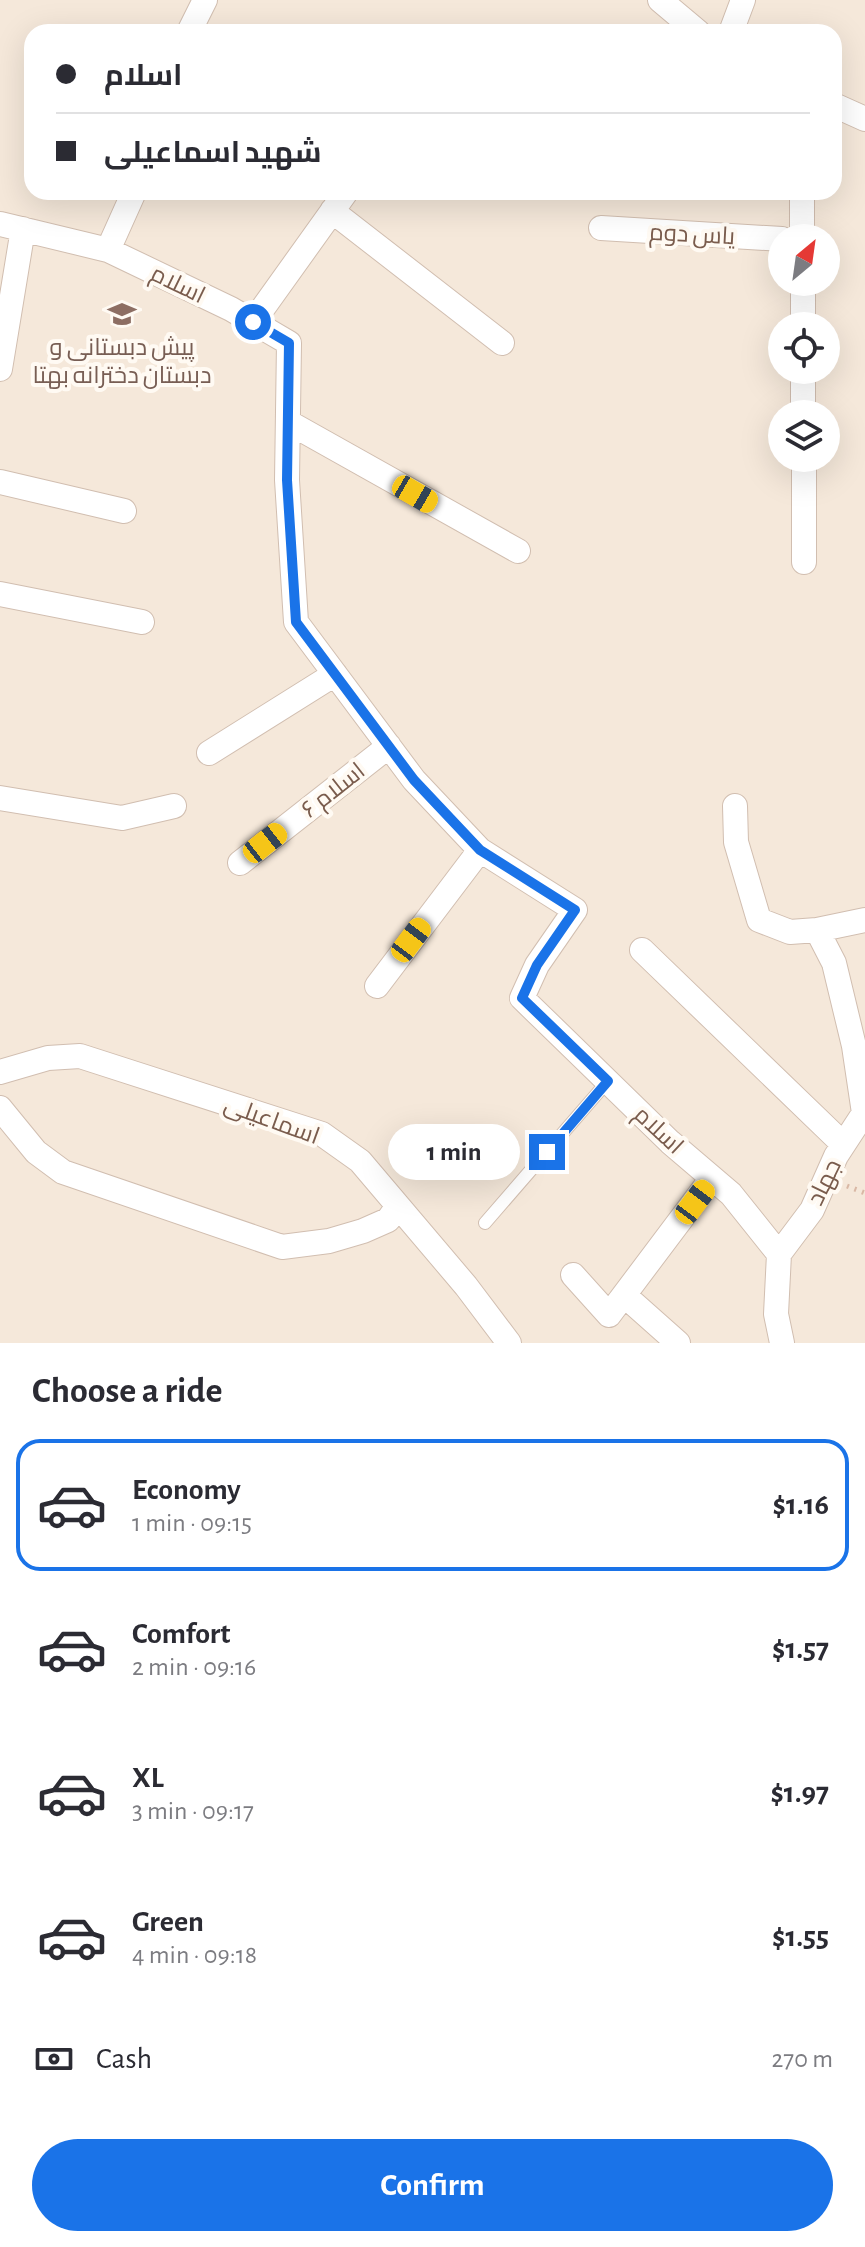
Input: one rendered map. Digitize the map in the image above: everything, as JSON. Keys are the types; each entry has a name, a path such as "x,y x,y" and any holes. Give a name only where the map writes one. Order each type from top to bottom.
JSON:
{"street":[{"path":"660,0 688,24"},
{"path":"734,24 743,0"},
{"path":"191,24 198,3"},
{"path":"842,109 865,119"},
{"path":"108,250 130,200"},
{"path":"802,200 802,224"},
{"path":"253,322 339,202 502,343"},
{"path":"0,369 12,227"},
{"name":"اسلام","path":"12,227 108,250 231,309 289,343 287,480 296,622 414,780 480,850 575,910 537,965 522,998 670,1142 731,1194 779,1254"},
{"name":"یاس دوم","path":"601,228 768,238"},
{"path":"288,422 518,551"},
{"path":"804,472 804,562"},
{"path":"0,482 124,511"},
{"path":"0,594 142,622"},
{"path":"209,753 335,674"},
{"name":"اسلام ۶","path":"240,863 389,746"},
{"path":"0,798 122,818 174,806"},
{"path":"735,806 736,842 759,920 790,932 865,920"},
{"path":"377,986 480,850"},
{"name":"جهاد","path":"779,1254 812,1210 843,1144 864,1113 854,1046 834,963 817,930"},
{"path":"642,950 843,1144"},
{"name":"اسماعیلی","path":"0,1072 48,1058 80,1056 322,1134 360,1161 466,1286 509,1343"},
{"path":"0,1108 36,1152 63,1172 282,1247 329,1241 363,1231 388,1220 398,1206"},
{"path":"573,1275 609,1315 712,1178"},
{"path":"779,1254 776,1314 782,1343"},
{"path":"624,1295 678,1343"}],"lane":[{"path":"485,1223 608,1081"}],"shaded area":[{"path":"0,0 865,0 865,1343 0,1343"}],"place":[{"name":"پیش دبستانی و دبستان دخترانه بهتا","path":"122,314"}],"route":[{"path":"253,322 289,343 287,480 296,622 414,780 480,850 575,910 537,965 522,998 608,1081 547,1152"}]}
